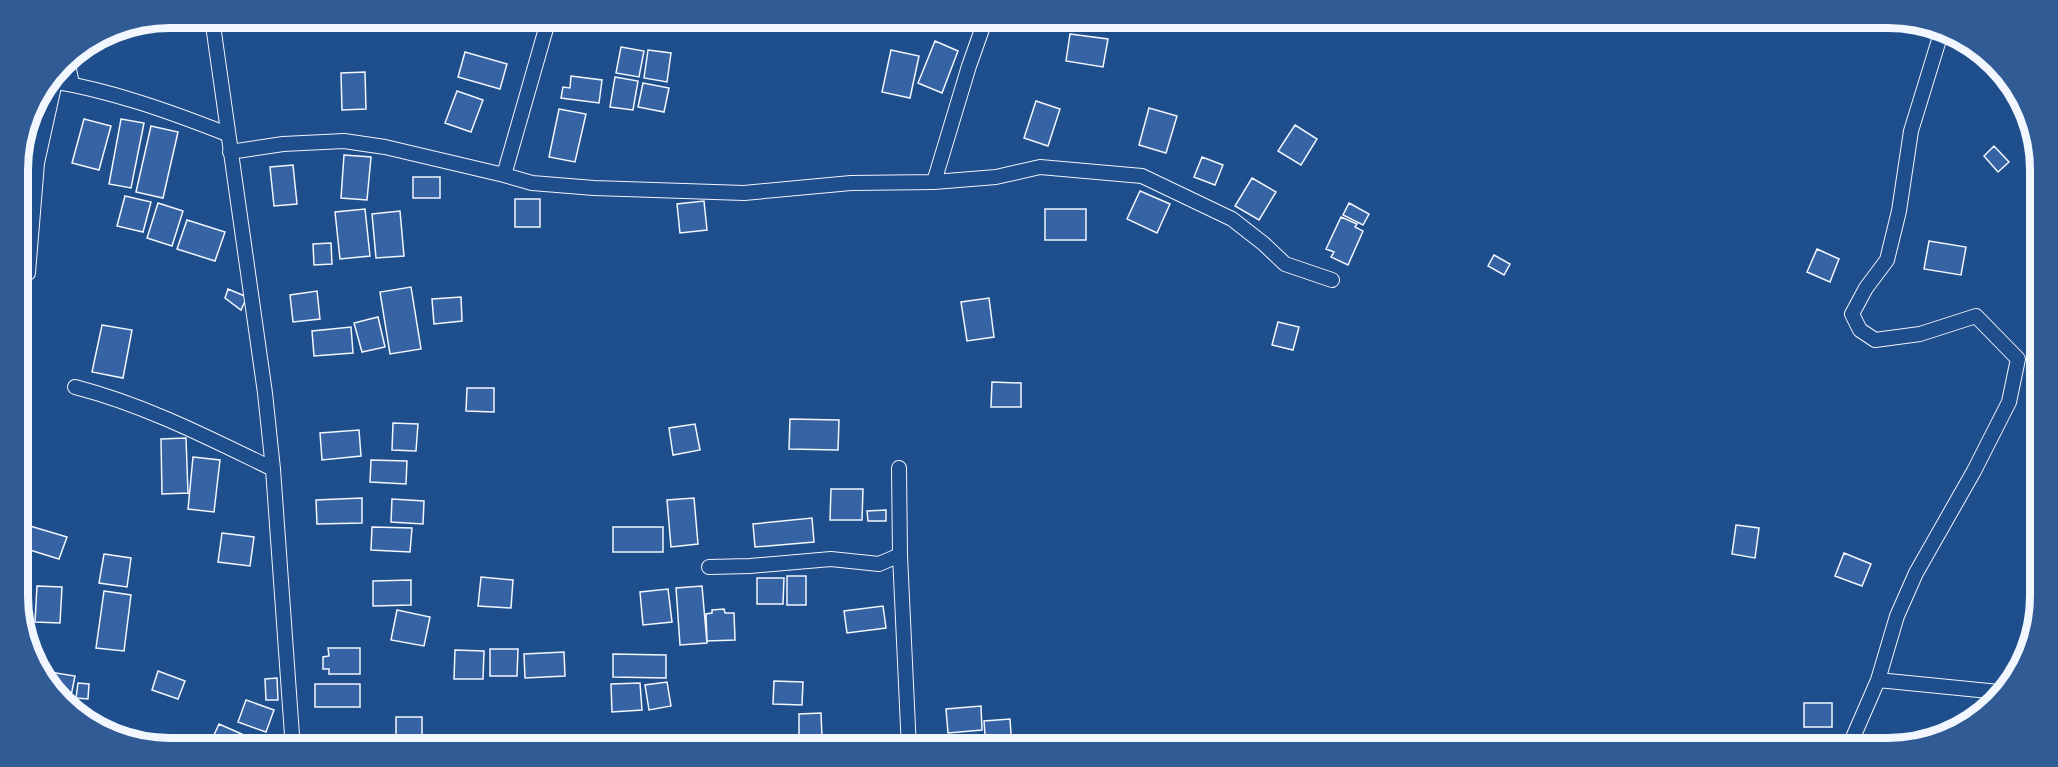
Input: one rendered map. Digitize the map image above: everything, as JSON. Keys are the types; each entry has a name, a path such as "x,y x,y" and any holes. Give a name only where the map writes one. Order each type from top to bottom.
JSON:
{"street":[{"path":"213,29 265,393 273,469 291,738"},
{"path":"504,175 546,29"},
{"path":"934,182 982,29"},
{"path":"1853,738 1878,680 1897,616 1916,573 1974,471 2009,402 2018,359 1976,316 1920,334 1875,340 1860,330 1852,314 1866,288 1887,260 1899,211 1911,131 1939,39"},
{"path":"69,72 72,84"},
{"path":"60,82 180,116 227,134"},
{"path":"29,265 38,163 50,97"},
{"path":"230,152 283,144 344,141 385,147 532,183 594,188 744,193 851,183 934,182 996,177 1040,167 1142,176 1232,219 1285,264 1332,280"},
{"path":"75,387 112,396 196,432 273,469"},
{"path":"899,468 900,555 908,738"},
{"path":"709,567 750,567 831,559 879,564 900,555"},
{"path":"1878,680 1993,691"}],"building":[{"path":"1070,34 1108,39 1103,67 1066,61"},
{"path":"935,41 958,51 942,93 918,83"},
{"path":"621,47 644,51 639,77 616,73"},
{"path":"648,50 671,53 667,82 644,78"},
{"path":"891,50 919,56 910,98 882,92"},
{"path":"465,52 507,64 500,89 458,77"},
{"path":"365,72 366,109 342,110 341,73"},
{"path":"571,76 602,80 599,103 561,98 563,87 570,88"},
{"path":"615,77 638,81 633,110 610,107"},
{"path":"643,83 669,88 664,112 638,107"},
{"path":"457,91 483,100 471,132 445,123"},
{"path":"1036,101 1060,109 1048,146 1024,138"},
{"path":"1149,108 1177,116 1166,153 1139,145"},
{"path":"559,109 586,114 575,162 549,157"},
{"path":"84,119 111,126 99,170 72,163"},
{"path":"121,119 144,123 131,188 109,184"},
{"path":"1295,125 1317,139 1301,165 1278,151"},
{"path":"151,126 178,132 163,198 136,192"},
{"path":"1994,146 2009,162 1998,172 1984,156"},
{"path":"344,155 371,157 367,200 341,198"},
{"path":"1202,157 1223,165 1215,185 1194,177"},
{"path":"293,165 297,204 274,206 270,167"},
{"path":"413,177 440,177 440,198 413,198"},
{"path":"1252,178 1276,192 1259,220 1235,206"},
{"path":"1140,191 1170,204 1157,233 1127,219"},
{"path":"125,196 151,202 143,232 117,226"},
{"path":"515,199 540,199 540,227 515,227"},
{"path":"704,201 707,230 680,233 677,204"},
{"path":"158,203 183,211 172,246 147,238"},
{"path":"1349,203 1369,214 1363,225 1343,215"},
{"path":"365,209 370,256 340,259 335,212"},
{"path":"1045,209 1086,209 1086,240 1045,240"},
{"path":"400,211 404,256 376,258 372,214"},
{"path":"1341,217 1357,224 1355,227 1363,231 1348,265 1331,257 1334,252 1326,249"},
{"path":"187,220 225,232 215,261 177,249"},
{"path":"1929,241 1966,247 1961,275 1924,269"},
{"path":"331,243 332,264 314,265 313,244"},
{"path":"1817,249 1839,259 1830,282 1807,272"},
{"path":"1494,255 1510,264 1504,275 1488,266"},
{"path":"411,287 421,349 390,354 380,292"},
{"path":"228,289 247,297 241,310 225,298"},
{"path":"317,291 320,319 293,322 290,295"},
{"path":"461,297 462,321 434,324 432,299"},
{"path":"989,298 994,337 967,341 961,302"},
{"path":"378,317 385,347 362,352 354,323"},
{"path":"1278,322 1299,327 1293,350 1272,345"},
{"path":"102,325 132,330 123,378 92,372"},
{"path":"351,327 353,353 314,356 312,331"},
{"path":"992,382 1021,383 1021,407 991,407"},
{"path":"467,388 494,388 494,412 466,411"},
{"path":"790,419 839,420 838,450 789,449"},
{"path":"393,423 418,424 416,451 392,450"},
{"path":"695,424 700,450 673,455 669,428"},
{"path":"359,430 361,456 322,460 320,433"},
{"path":"186,438 188,493 162,494 161,439"},
{"path":"193,457 220,460 214,512 188,509"},
{"path":"371,460 407,461 406,484 370,482"},
{"path":"831,489 863,489 862,520 830,520"},
{"path":"362,498 362,523 317,524 316,500"},
{"path":"694,498 698,544 671,547 667,500"},
{"path":"392,499 424,501 423,524 391,522"},
{"path":"886,510 886,521 868,521 867,511"},
{"path":"812,518 814,542 755,547 753,524"},
{"path":"28,525 67,537 59,559 28,549"},
{"path":"1736,525 1759,528 1755,558 1732,554"},
{"path":"372,527 412,528 410,552 371,550"},
{"path":"613,527 663,527 663,552 613,552"},
{"path":"222,533 254,537 250,566 218,562"},
{"path":"1844,553 1871,564 1862,586 1835,576"},
{"path":"104,554 131,558 127,587 99,583"},
{"path":"787,576 806,576 806,605 787,605"},
{"path":"481,577 513,580 511,608 478,606"},
{"path":"757,578 784,578 783,604 757,604"},
{"path":"411,580 411,605 373,606 373,581"},
{"path":"37,586 62,587 60,623 35,622"},
{"path":"702,586 707,643 680,645 676,588"},
{"path":"668,589 672,622 643,625 640,592"},
{"path":"104,591 131,595 124,651 96,648"},
{"path":"883,606 886,628 847,633 844,611"},
{"path":"724,609 725,613 734,613 735,640 707,641 706,614 712,613 712,610"},
{"path":"397,610 430,617 424,646 391,640"},
{"path":"328,648 360,648 360,674 329,674 329,669 323,669 323,657 329,656"},
{"path":"490,649 518,649 517,676 490,676"},
{"path":"455,650 484,651 483,679 454,679"},
{"path":"564,652 565,676 525,678 524,654"},
{"path":"613,654 666,655 666,678 613,677"},
{"path":"158,671 185,681 178,699 152,690"},
{"path":"50,672 75,676 71,697"},
{"path":"277,678 278,700 266,700 265,679"},
{"path":"774,681 803,682 802,705 773,704"},
{"path":"667,682 671,706 649,710 645,685"},
{"path":"78,683 89,684 88,699 76,698"},
{"path":"640,683 642,710 612,712 611,684"},
{"path":"315,684 360,684 360,707 315,707"},
{"path":"246,700 274,710 266,732 238,722"},
{"path":"1804,703 1832,703 1832,727 1804,727"},
{"path":"981,706 982,730 948,733 946,709"},
{"path":"821,713 822,738 799,738 799,714"},
{"path":"396,717 422,717 422,738 396,738"},
{"path":"1010,719 1011,738 985,738 984,721"},
{"path":"219,724 246,736 245,738 213,738"}]}
